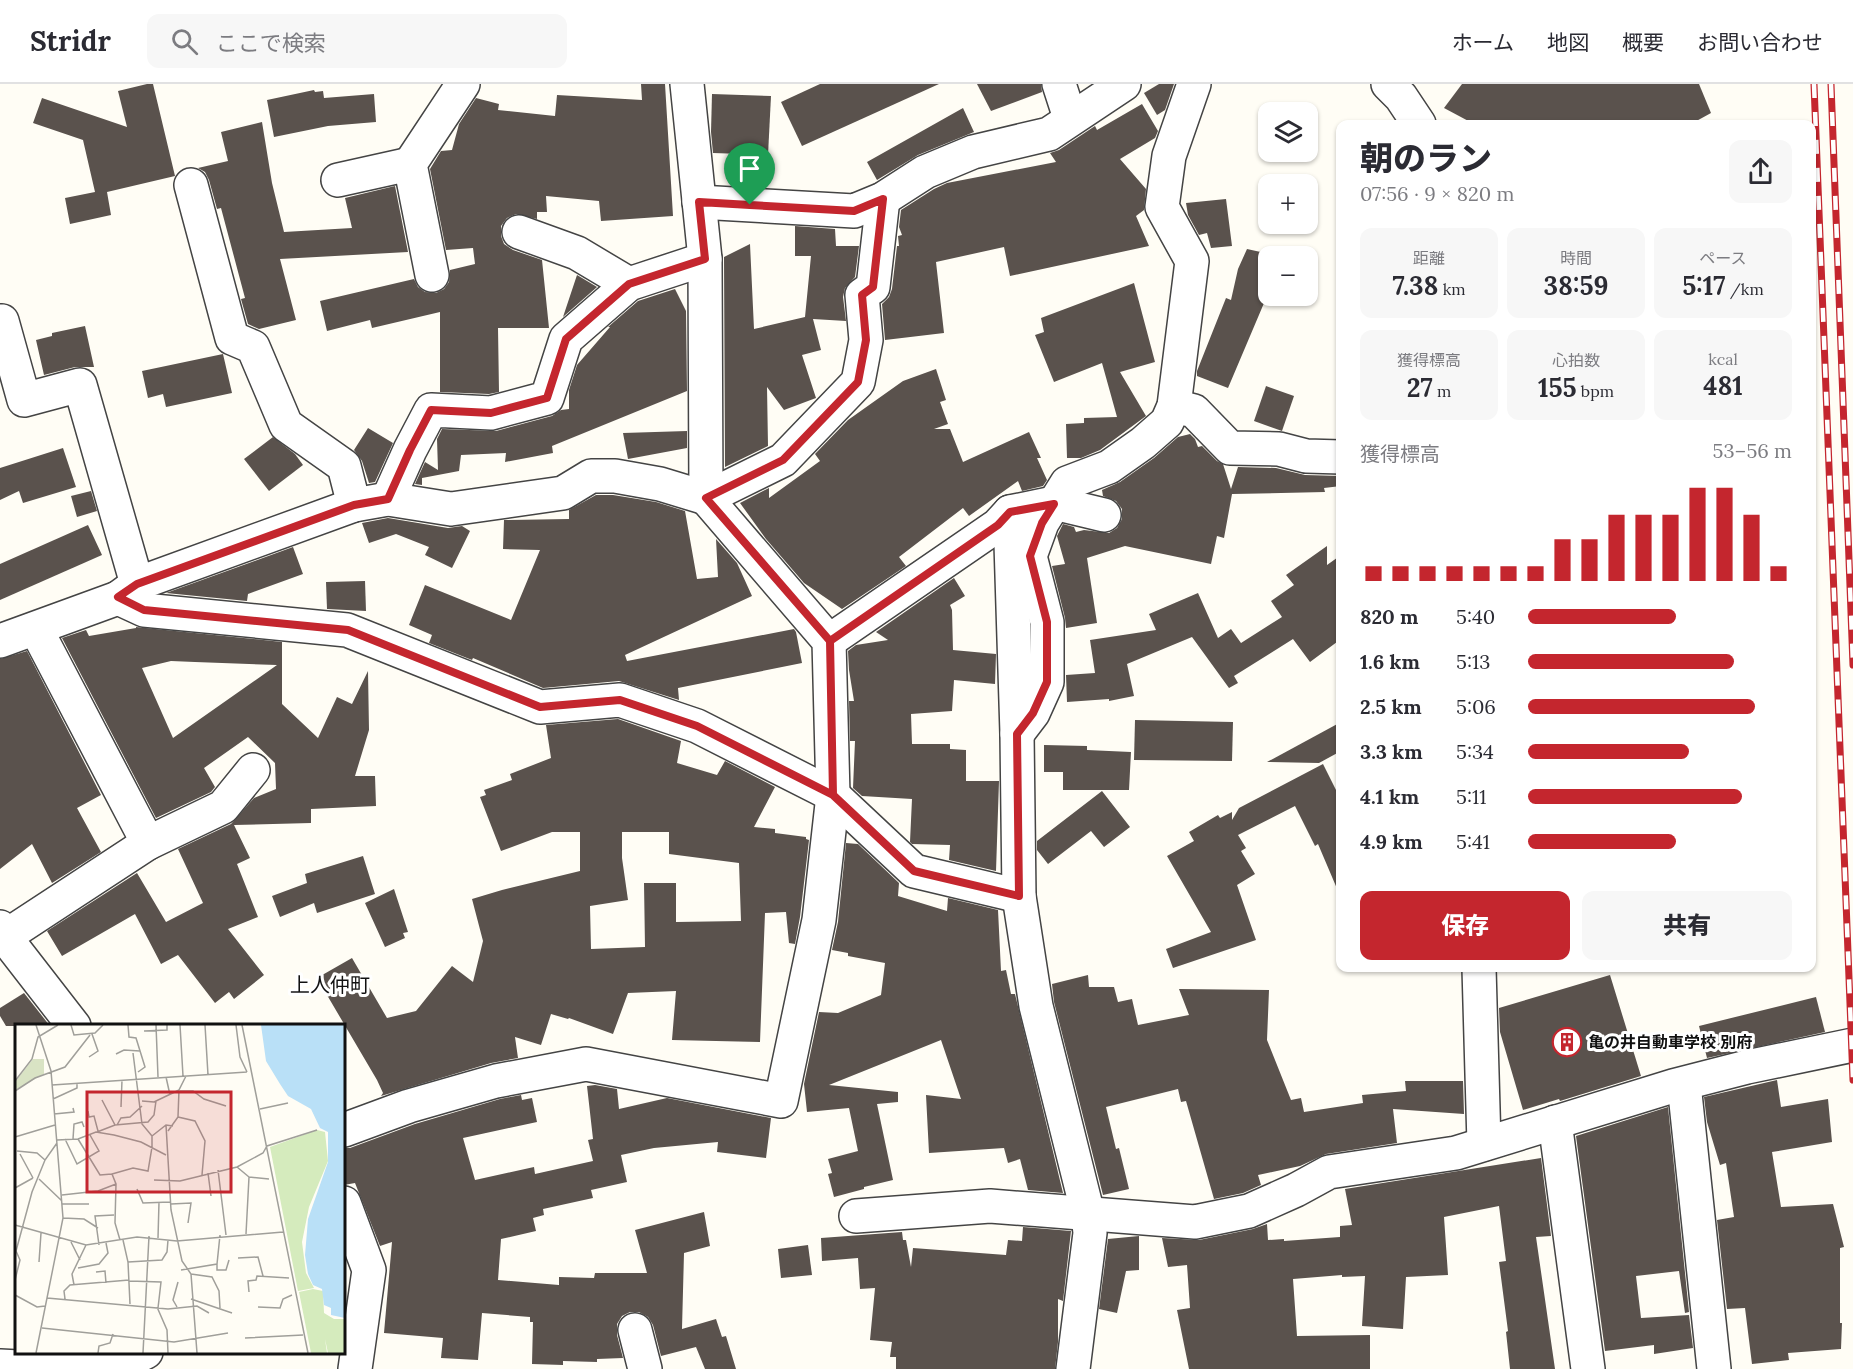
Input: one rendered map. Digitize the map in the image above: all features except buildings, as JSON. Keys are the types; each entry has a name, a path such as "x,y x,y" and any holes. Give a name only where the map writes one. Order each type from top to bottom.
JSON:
{"street":[{"path":"338,180 410,164 463,84"},
{"path":"687,84 705,259 706,498"},
{"path":"1059,84 1070,118"},
{"path":"699,202 854,211 883,199 925,172 973,152 1049,134 1124,84"},
{"path":"1017,734 1033,713 1047,682 1047,622 1030,556 1042,523 1067,483 1109,467 1143,444 1167,422 1174,406 1192,261 1162,207 1169,156 1194,84"},
{"path":"1388,84 1401,97 1416,120"},
{"path":"410,164 432,275"},
{"path":"191,185 232,338 253,347 286,425 344,466 354,505"},
{"path":"706,498 783,460 858,382 866,340 862,295 873,287 883,199"},
{"path":"519,232 577,253 629,284"},
{"path":"388,499 431,410 491,413 547,398 566,339 629,284 705,259"},
{"path":"2,321 24,400 80,385 128,591 144,610 348,630 540,707 620,700 697,726 833,795 914,871 1019,896"},
{"path":"1174,406 1194,411 1230,448 1279,449 1306,456 1336,457"},
{"path":"0,641 354,505 388,499 451,509 563,493 591,476 615,476 660,484 706,498 830,641 833,795 819,920 781,1101 586,1064 496,1081 409,1106 345,1130"},
{"path":"830,641 998,525 1010,512 1054,504 1104,515"},
{"path":"1010,512 1019,896 1036,1006 1088,1214 1090,1233 1073,1369"},
{"path":"36,629 148,843"},
{"path":"73,1024 2,935 148,843 223,807 254,770"},
{"path":"1479,972 1484,1144"},
{"path":"856,1216 990,1206 1195,1222 1249,1211 1329,1172 1456,1153 1746,1067 1853,1045"},
{"path":"1684,1084 1714,1369"},
{"path":"1555,1122 1588,1369"},
{"path":"345,1209 356,1272 355,1369"},
{"path":"635,1330 645,1369"},
{"path":"67,1369 144,1354"},
{"path":"0,1366 57,1369"}],"railway":[{"path":"1814,84 1815,120"},
{"path":"1831,84 1853,665"},
{"path":"1816,135 1853,1080"}],"place":[{"name":"亀の井自動車学校 別府","path":"1567,1042"}],"district":[{"name":"上人仲町","path":"330,984"}],"route":[{"path":"750,205 699,202 705,259 629,284 566,339 547,398 491,413 431,410 388,499 354,505 137,584 118,597 144,610 348,630 540,707 620,700 697,726 833,795 830,641 998,525 1010,512 1038,505 1054,504 1042,523 1030,556 1047,622 1047,682 1033,713 1017,734 1019,896 914,871 833,795 831,718 830,641 706,498 783,460 858,382 866,340 862,295 873,287 883,199 854,211 750,205"}]}
